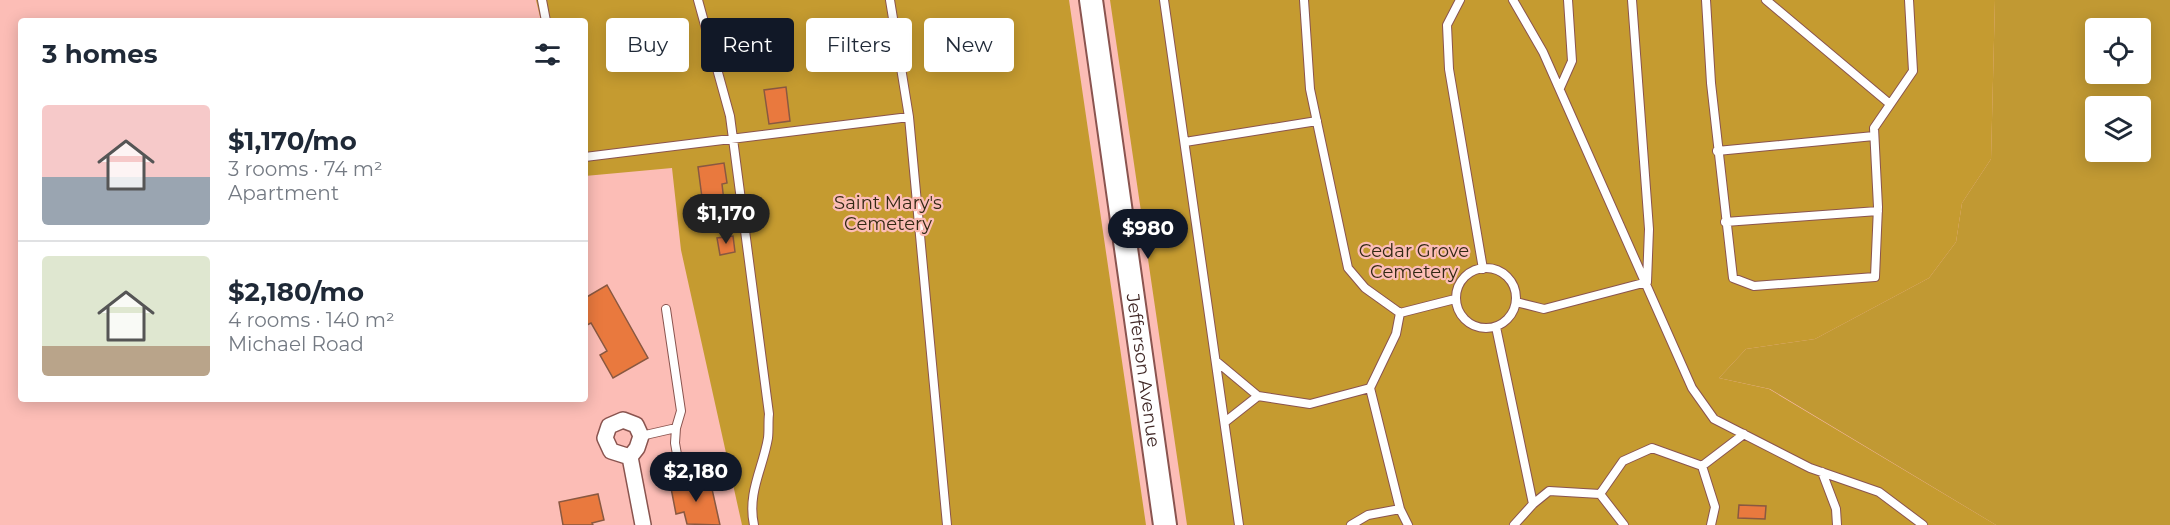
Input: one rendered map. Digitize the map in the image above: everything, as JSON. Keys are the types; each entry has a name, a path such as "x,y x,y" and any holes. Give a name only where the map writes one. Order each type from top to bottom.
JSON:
{"main road":[{"name":"Jefferson Avenue","path":"1091,0 1165,525"}],"street":[{"path":"630,457 611,451 605,438 609,426 623,420 636,425 641,436 637,448 630,457 643,525"}],"lane":[{"path":"542,0 545,18"},
{"path":"698,0 730,116 734,139 769,414 768,438 756,477 751,509 754,525"},
{"path":"890,0 909,117 947,525"},
{"path":"1164,0 1239,525"},
{"path":"1304,0 1310,89 1348,268 1365,288 1400,313 1455,299"},
{"path":"1460,0 1447,25 1449,69 1483,269"},
{"path":"1512,0 1543,52 1560,88 1692,388 1714,419 1822,472 1879,492 1923,525"},
{"path":"1560,88 1572,61 1568,0"},
{"path":"1632,0 1649,229 1647,282"},
{"path":"1706,0 1718,151 1733,279 1754,286 1875,277 1878,211 1874,128 1913,71 1909,0"},
{"path":"1766,0 1890,104"},
{"path":"588,158 909,117"},
{"path":"1185,142 1317,122"},
{"path":"1718,151 1874,136"},
{"path":"1725,222 1878,211"},
{"path":"1483,269 1498,270 1506,276 1516,293 1516,303 1507,320 1496,327 1480,328 1470,324 1462,318 1455,299 1462,280 1469,273 1483,269"},
{"path":"1516,303 1544,309 1647,282"},
{"path":"666,309 681,411 675,443 679,466"},
{"path":"1400,313 1396,334 1370,388 1400,509 1408,525"},
{"path":"1496,327 1533,504"},
{"path":"1216,361 1258,396 1310,404 1370,388"},
{"path":"1225,422 1258,396"},
{"path":"641,436 676,428"},
{"path":"1702,466 1744,434"},
{"path":"1600,494 1623,460 1652,448 1702,466"},
{"path":"1702,466 1715,507 1711,525"},
{"path":"1822,472 1836,509 1837,525"},
{"path":"1514,525 1533,504 1549,491 1600,494 1624,525"},
{"path":"1351,525 1368,515 1400,509"}],"green space":[{"name":"Saint Mary's Cemetery","path":"536,0 1069,0 1146,525 742,525 681,250 672,168 588,176 588,18 540,18"},
{"name":"Cedar Grove Cemetery","path":"1110,0 1995,0 1991,159 1962,203 1956,242 1929,278 1815,339 1746,349 1719,378 1769,389 1996,525 1187,525"}],"shaded area":[{"path":"1995,0 2170,0 2170,525 1996,525 1770,389 1719,378 1746,349 1815,339 1929,278 1956,242 1962,203 1991,159"}],"building":[{"path":"786,87 790,121 769,124 764,90"},
{"path":"724,163 727,183 722,184 725,210 704,213 698,167"},
{"path":"733,236 735,252 720,255 717,238"},
{"path":"607,285 648,358 613,378 600,355 607,351 591,323 588,324 588,296"},
{"path":"710,480 720,525 687,524 684,512 676,514 671,488"},
{"path":"598,494 604,520 592,523 593,525 563,525 559,502"},
{"path":"1739,505 1766,506 1765,519 1738,518"}]}
